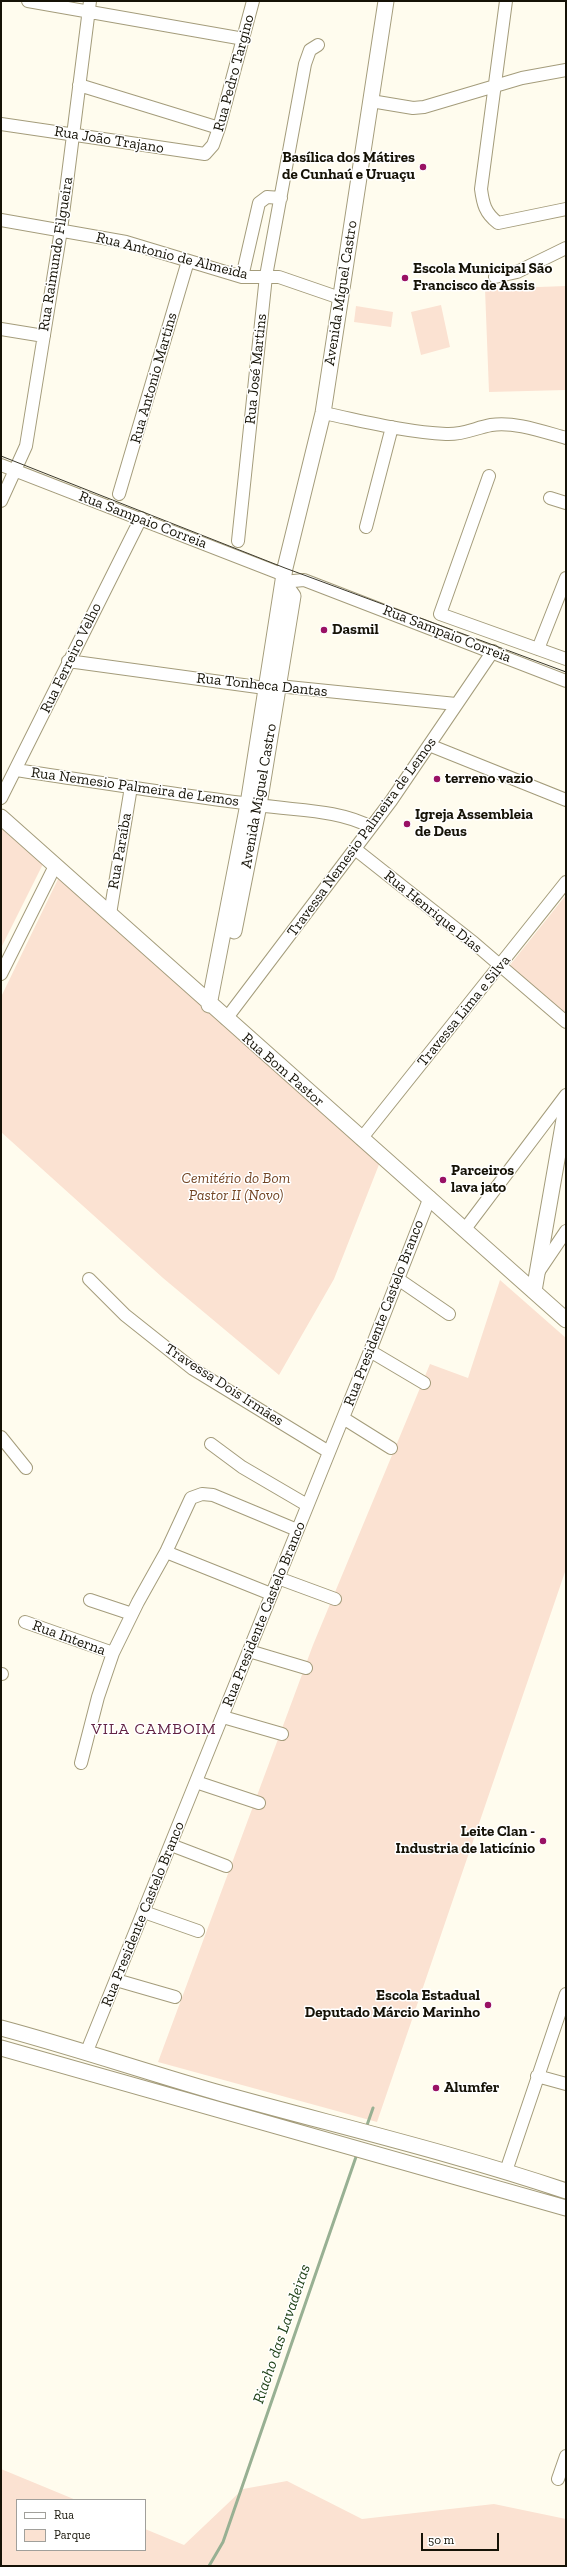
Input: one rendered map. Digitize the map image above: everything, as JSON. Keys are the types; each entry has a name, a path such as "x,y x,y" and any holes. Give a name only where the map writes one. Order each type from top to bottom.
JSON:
{"main road":[{"name":"Avenida Miguel Castro","path":"284,578 323,413 386,1"},
{"path":"284,578 287,601"},
{"name":"Avenida Miguel Castro","path":"218,1012 222,966 253,805 271,687 287,601"},
{"name":"Rua Bom Pastor","path":"1,817 361,1139 430,1197 566,1320"},
{"path":"534,1291 566,1108"},
{"path":"1,2028 87,2051 224,2094 506,2171 566,2191"},
{"path":"1,2048 566,2208"}],"street":[{"path":"28,1 90,6 244,39"},
{"name":"Rua Pedro Targino","path":"213,145 254,1"},
{"path":"506,1 481,189 484,207 498,223 566,209"},
{"name":"Rua Raimundo Filgueira","path":"1,502 26,446 61,230 90,6"},
{"name":"Rua José Martins","path":"238,541 266,276 307,55 313,46 318,45"},
{"path":"371,101 413,108 424,107 546,72 566,70"},
{"path":"80,85 219,128"},
{"name":"Rua João Trajano","path":"1,124 191,153 205,154 213,145"},
{"path":"242,278 259,203 267,197 281,198"},
{"name":"Rua Antonio de Almeida","path":"1,220 126,242 242,278 266,276 279,277 340,298"},
{"path":"495,277 517,272 566,248"},
{"name":"Rua Antonio Martins","path":"119,494 188,261"},
{"path":"1,330 44,336"},
{"path":"323,413 392,427 457,435 491,425 506,425 566,438"},
{"path":"366,527 392,427"},
{"name":"Rua Sampaio Correia","path":"1,465 141,518 284,578 304,580 492,651 566,681"},
{"name":"Rua Sampaio Correia","path":"490,476 440,614 566,659"},
{"path":"550,498 566,503"},
{"name":"Rua Ferreiro Velho","path":"1,798 68,661 141,518"},
{"path":"538,649 566,578"},
{"path":"287,601 297,584 304,580"},
{"name":"Travessa Nemesio Palmeira de Lemos","path":"218,1012 355,849 429,745 492,651"},
{"name":"Rua Tonheca Dantas","path":"68,661 271,687 456,704"},
{"path":"429,745 566,800"},
{"name":"Rua Nemesio Palmeira de Lemos","path":"16,770 253,805 321,812 349,818 371,827"},
{"name":"Rua Paraíba","path":"110,914 131,787"},
{"name":"Rua Henrique Dias","path":"355,849 566,1022"},
{"path":"1,974 55,866"},
{"name":"Travessa Lima e Silva","path":"361,1139 500,967 566,882"},
{"path":"465,1229 566,1096"},
{"name":"Rua Presidente Castelo Branco","path":"87,2051 370,1351 430,1197"},
{"path":"538,1271 566,1231"},
{"name":"Travessa Dois Irmães","path":"89,1279 125,1314 193,1369 329,1452"},
{"path":"398,1280 448,1314"},
{"path":"370,1351 424,1383"},
{"path":"343,1418 391,1448"},
{"path":"1,1437 26,1468"},
{"path":"211,1444 242,1467 308,1505"},
{"path":"81,1763 98,1697 113,1654 132,1614 166,1552 191,1498 202,1494 213,1495 297,1530"},
{"path":"166,1552 271,1594"},
{"path":"278,1578 335,1599"},
{"path":"90,1600 132,1614"},
{"name":"Rua Interna","path":"24,1622 113,1654"},
{"path":"249,1651 306,1668"},
{"path":"222,1717 282,1734"},
{"path":"196,1782 259,1803"},
{"path":"171,1845 226,1866"},
{"path":"144,1912 198,1931"},
{"path":"116,1980 175,1997"},
{"path":"506,2171 566,1994"},
{"path":"537,2076 566,2084"},
{"path":"558,2479 566,2456"}],"green space":[{"path":"566,286 566,390 489,392 485,289"},
{"path":"441,305 450,347 421,355 411,312"},
{"path":"356,306 393,312 391,327 354,322"},
{"path":"1,825 43,864 1,948"},
{"name":"Cemitério do Bom Pastor II (Novo)","path":"60,875 380,1162 334,1279 279,1375 163,1278 1,1132 1,997"},
{"path":"566,895 566,1016 510,965"},
{"path":"500,1280 566,1338 566,1569 377,2122 158,2062 313,1645 430,1364 468,1378"},
{"path":"1,2469 74,2499 16,2499 16,2551 146,2551 146,2529 184,2545 243,2489 287,2481 362,2519 494,2504 566,2519 566,2566 1,2566"}],"waterway":[{"name":"Riacho das Lavadeiras","path":"366,2128 373,2108"},
{"name":"Riacho das Lavadeiras","path":"209,2566 223,2542 357,2154"}],"tram line":[{"path":"1,456 285,568 566,672"}],"place":[{"name":"Basílica dos Mátires de Cunhaú e Uruaçu","path":"423,167"},
{"name":"Escola Municipal São Francisco de Assis","path":"405,278"},
{"name":"Dasmil","path":"324,630"},
{"name":"terreno vazio","path":"437,779"},
{"name":"Igreja Assembleia de Deus","path":"407,824"},
{"name":"Parceiros lava jato","path":"443,1180"},
{"name":"Leite Clan - Industria de laticínio","path":"543,1841"},
{"name":"Escola Estadual Deputado Márcio Marinho","path":"488,2005"},
{"name":"Alumfer","path":"436,2088"}],"district":[{"name":"VILA CAMBOIM","path":"154,1729"}]}
